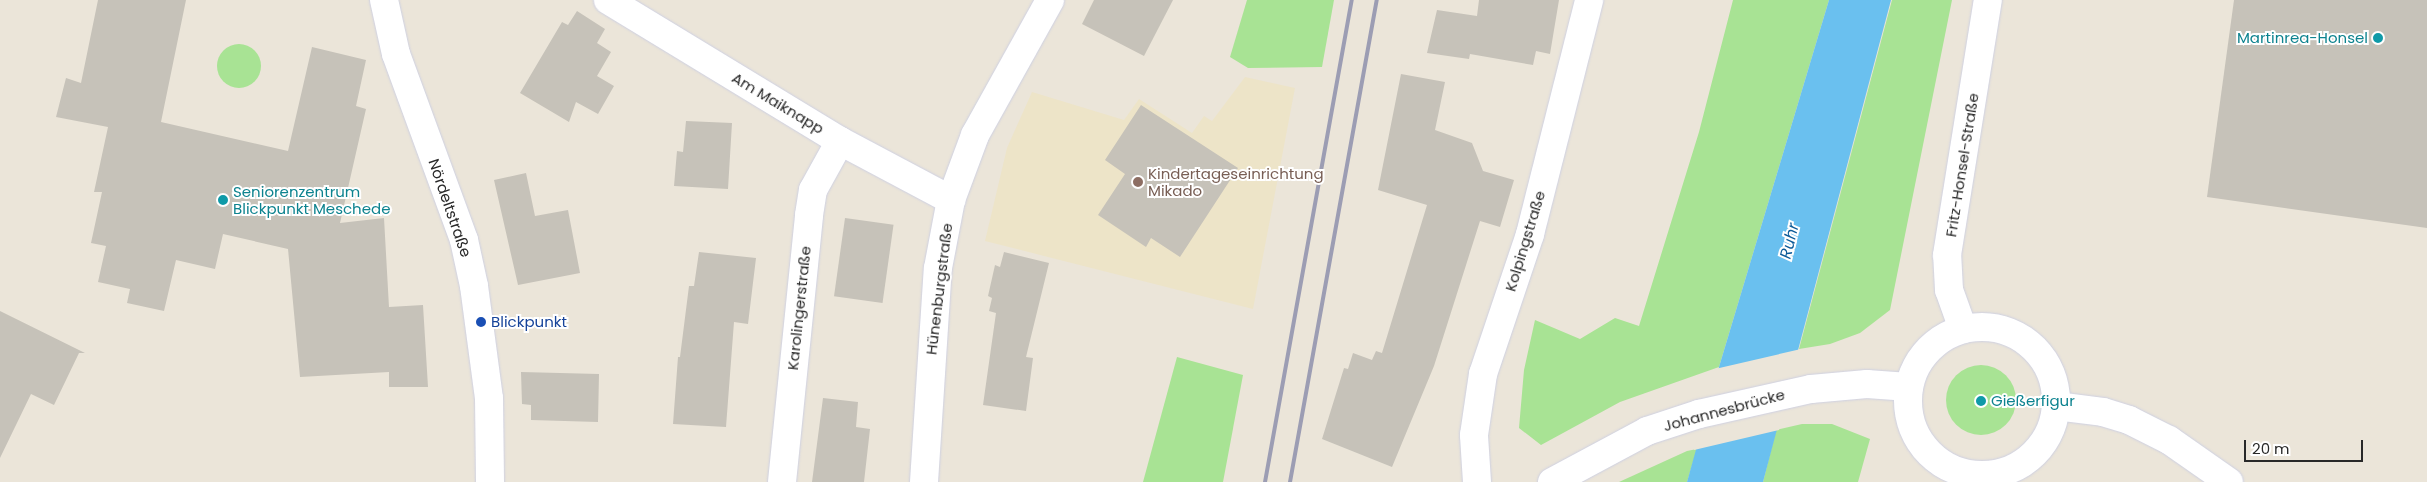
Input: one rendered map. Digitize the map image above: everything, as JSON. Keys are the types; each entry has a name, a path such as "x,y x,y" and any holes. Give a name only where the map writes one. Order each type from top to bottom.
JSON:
{"street":[{"name":"Nördeltstraße","path":"384,0 396,54 464,240 474,286 490,398 490,482"},
{"name":"Am Maiknapp","path":"608,0 840,141 951,200"},
{"name":"Hünenburgstraße","path":"924,482 938,268 951,200 975,135 1050,0"},
{"name":"Kolpingstraße","path":"1477,482 1474,435 1483,374 1530,234 1589,0"},
{"name":"Fritz-Honsel-Straße","path":"1963,329 1949,290 1947,255 1988,0"},
{"name":"Karolingerstraße","path":"782,482 813,190 840,141"},
{"path":"1986,326 2009,332 2029,343 2045,361 2054,383 2056,406 2051,428 2041,447 2024,462 2004,471 1958,477 1922,442 1914,430 1909,409 1909,387 1916,368 1928,350 1944,337 1963,329 1986,326"},
{"name":"Johannesbrücke","path":"1557,478 1647,431 1768,397 1838,386 1909,387"},
{"path":"2056,406 2103,412 2129,420 2169,440 2229,482"}],"shaded area":[{"name":"Kindertageseinrichtung Mikado","path":"1245,77 1295,88 1253,309 985,241 1007,148 1032,92 1124,120 1139,99 1192,133 1204,116 1212,121"}],"green space":[{"path":"1247,0 1334,0 1322,67 1248,68 1230,57"},
{"path":"1733,0 1829,0 1719,367 1620,402 1541,445 1519,428 1524,370 1535,320 1580,339 1615,318 1639,326 1699,132"},
{"path":"1892,0 1952,0 1890,310 1860,333 1830,344 1799,349"},
{"path":"243,44 255,50 260,57 260,75 255,82 248,87 235,88 227,85 220,78 217,62 220,54 227,47"},
{"path":"1177,357 1243,375 1223,482 1143,482"},
{"path":"1981,365 1994,368 2006,375 2013,387 2016,400 2013,413 2006,425 1994,432 1981,435 1968,432 1956,425 1949,413 1946,400 1949,387 1956,375 1968,368"},
{"path":"1802,424 1832,424 1870,439 1858,482 1763,482 1776,430"},
{"path":"1697,449 1687,482 1619,482 1687,451"}],"water":[{"name":"Ruhr","path":"1829,0 1891,0 1763,482 1687,482 1719,367"}],"pier":[{"path":"1801,349 1779,430 1694,450 1715,369"}],"building":[{"name":"Seniorenzentrum Blickpunkt Meschede","path":"98,0 186,0 161,122 288,151 312,47 366,60 356,106 366,109 340,223 384,218 389,307 423,305 428,387 389,387 389,372 300,377 288,249 223,234 215,269 176,260 164,311 127,303 130,289 98,282 106,246 91,243 102,192 94,192 108,127 56,117 66,78 81,83"},
{"path":"1094,0 1173,0 1144,56 1082,24"},
{"path":"1479,0 1559,0 1550,54 1536,51 1533,65 1470,54 1469,59 1427,53 1437,10 1477,16"},
{"path":"2234,0 2427,0 2427,228 2207,197"},
{"path":"577,11 605,29 597,43 611,52 597,76 614,86 598,114 576,102 569,122 520,93 562,22 568,25"},
{"path":"1401,74 1445,82 1435,130 1472,143 1483,171 1514,180 1500,227 1480,221 1434,366 1392,467 1322,439 1344,368 1348,369 1353,353 1372,360 1376,351 1382,353 1427,205 1378,190"},
{"path":"1141,105 1238,168 1180,257 1151,238 1146,247 1098,215 1125,174 1105,160"},
{"path":"686,121 732,123 728,189 674,186 677,151 683,152"},
{"path":"526,173 535,216 568,210 580,273 518,285 494,180"},
{"path":"845,218 894,225 883,303 834,296"},
{"path":"699,252 756,258 748,324 734,322 726,427 673,424 678,357 680,357 689,286 694,286"},
{"path":"1004,252 1049,263 1026,357 1033,358 1026,411 983,405 996,313 989,311 992,298 988,296 995,265 1000,267"},
{"path":"0,311 85,353 79,353 54,405 31,394 0,458"},
{"path":"521,372 599,374 598,422 531,420 531,405 522,404"},
{"path":"823,398 858,402 856,427 870,429 864,482 812,482"}],"railway":[{"path":"1265,482 1352,0"},
{"path":"1290,482 1377,0"}],"place":[{"name":"Martinrea-Honsel","path":"2378,38"},
{"name":"Kindertageseinrichtung Mikado","path":"1138,182"},
{"name":"Seniorenzentrum Blickpunkt Meschede","path":"223,200"},
{"name":"Blickpunkt","path":"481,322"},
{"name":"Gießerfigur","path":"1981,401"}]}
